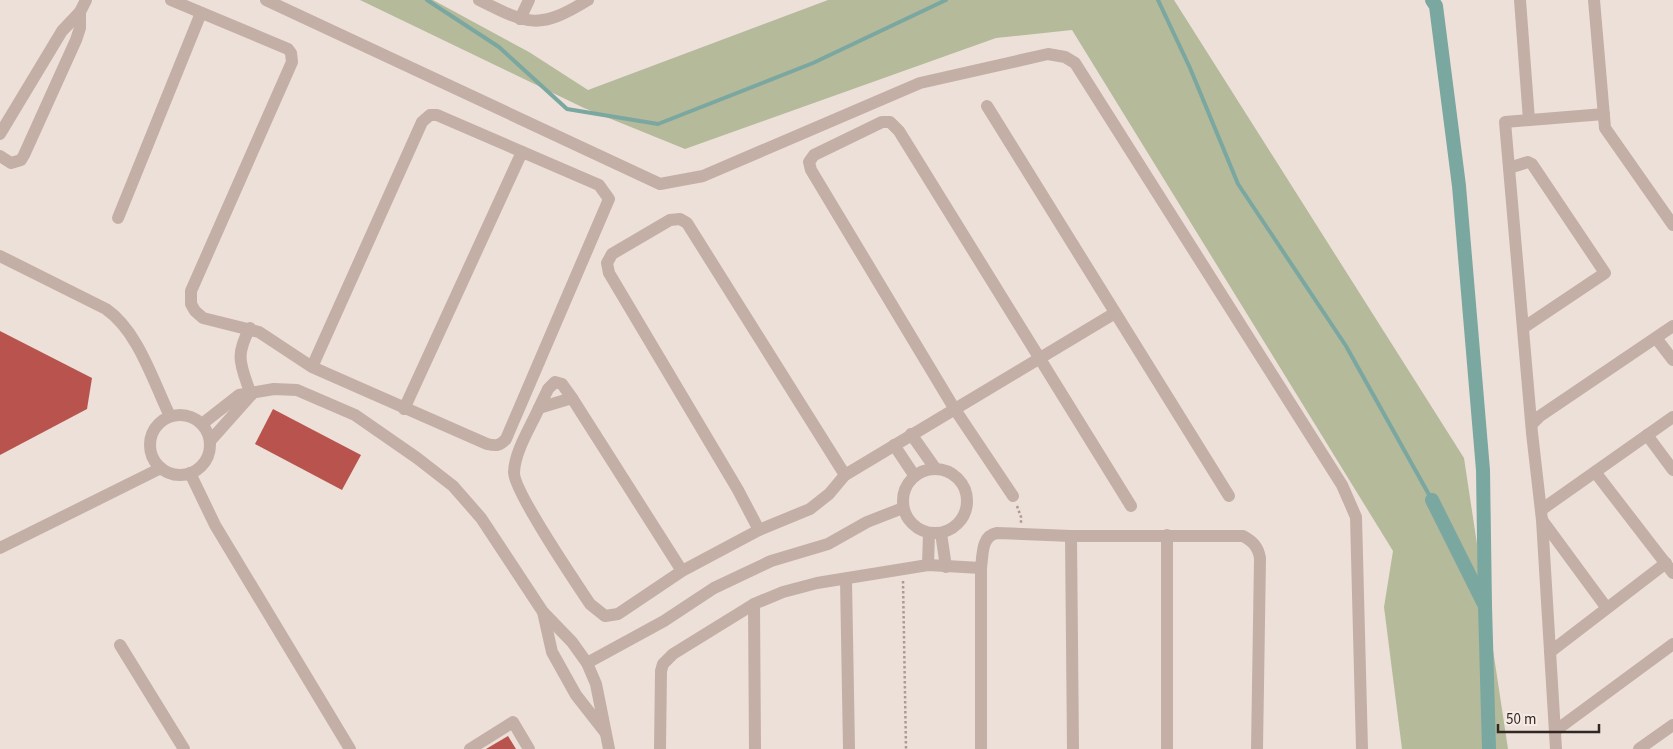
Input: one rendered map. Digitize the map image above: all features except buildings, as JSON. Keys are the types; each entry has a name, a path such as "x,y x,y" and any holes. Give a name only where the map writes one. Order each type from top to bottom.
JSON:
{"street":[{"path":"171,0 200,14 288,49 292,57 292,62 191,291 191,304 195,311 203,318 250,328 312,367 404,409 487,444 497,446 506,439 609,198 599,185 437,115 426,118 312,367"},
{"path":"266,0 660,184 703,176 936,78 1048,54 1065,57 1075,63 1342,485 1356,517 1362,749"},
{"path":"479,0 520,19 540,22 552,19 588,0"},
{"path":"1520,0 1528,120"},
{"path":"1594,0 1606,128 1673,225"},
{"path":"520,19 527,1"},
{"path":"0,134 62,30 83,6"},
{"path":"0,156 11,163 21,160 24,155 76,40 83,6"},
{"path":"118,218 200,14"},
{"path":"986,106 1229,496"},
{"path":"1556,749 1542,515 1505,122 1604,114"},
{"path":"1013,496 954,408 811,170 809,162 814,155 876,124 886,122 893,124 1131,506"},
{"path":"404,409 522,152"},
{"path":"1509,168 1528,162 1532,164 1605,273 1523,328"},
{"path":"759,530 738,490 609,273 607,263 612,254 670,220 680,219 687,223 845,475"},
{"path":"0,256 106,308 118,317 131,336 170,416"},
{"path":"682,571 572,398 562,384 556,382 548,389 519,452 514,478 523,498 593,609 605,616 618,614 682,571 759,530 810,509 829,494 845,475 1115,312"},
{"path":"1532,424 1540,416 1673,326"},
{"path":"250,328 240,346 240,359 251,395"},
{"path":"1656,338 1673,360"},
{"path":"202,424 239,395 251,395 274,389 297,390 354,415 417,458 453,486 481,518 543,612 572,642 586,663 596,684 609,749"},
{"path":"210,441 202,424 187,415 170,416 161,422 151,439 151,450 154,460 161,468 180,475 190,473 206,461 210,441 251,395"},
{"path":"539,408 572,398"},
{"path":"1542,515 1595,472 1673,417"},
{"path":"911,434 935,468"},
{"path":"1647,435 1673,470"},
{"path":"894,445 914,475"},
{"path":"0,548 161,468"},
{"path":"935,468 955,475 962,483 966,498 964,514 951,529 935,533 912,524 903,508 904,490 914,475 924,470 935,468"},
{"path":"1550,652 1606,607 1669,568 1595,472"},
{"path":"190,473 215,525 350,749"},
{"path":"586,663 664,621 714,588 772,561 828,544 867,522 903,508"},
{"path":"1542,515 1606,607"},
{"path":"928,565 935,533"},
{"path":"935,533 946,567"},
{"path":"981,749 981,568 987,538 997,533 1071,536 1243,536 1255,545 1258,551 1257,749"},
{"path":"1167,535 1167,749"},
{"path":"1071,536 1073,749"},
{"path":"660,749 661,670 663,664 673,654 754,604 783,592 818,583 928,565 981,568"},
{"path":"846,579 849,749"},
{"path":"754,604 755,749"},
{"path":"543,612 552,652 576,695 607,735"},
{"path":"1555,731 1673,644"},
{"path":"120,645 184,749"},
{"path":"470,749 513,722 529,749"},
{"path":"1639,749 1673,725"}],"path":[{"path":"1013,496 1021,517 1019,534"},
{"path":"903,569 906,749"}],"green space":[{"path":"360,0 433,0 529,52 588,90 828,0 1174,0 1464,458 1508,749 1402,749 1384,607 1393,551 1072,30 996,38 685,149 584,108"}],"waterway":[{"path":"427,0 499,47 567,109 658,124 813,63 946,0"},
{"path":"1158,0 1190,68 1238,184 1346,346 1432,500"},
{"path":"1432,0 1436,6 1459,186 1483,470 1485,606"},
{"path":"1432,500 1485,606 1489,749"}]}
